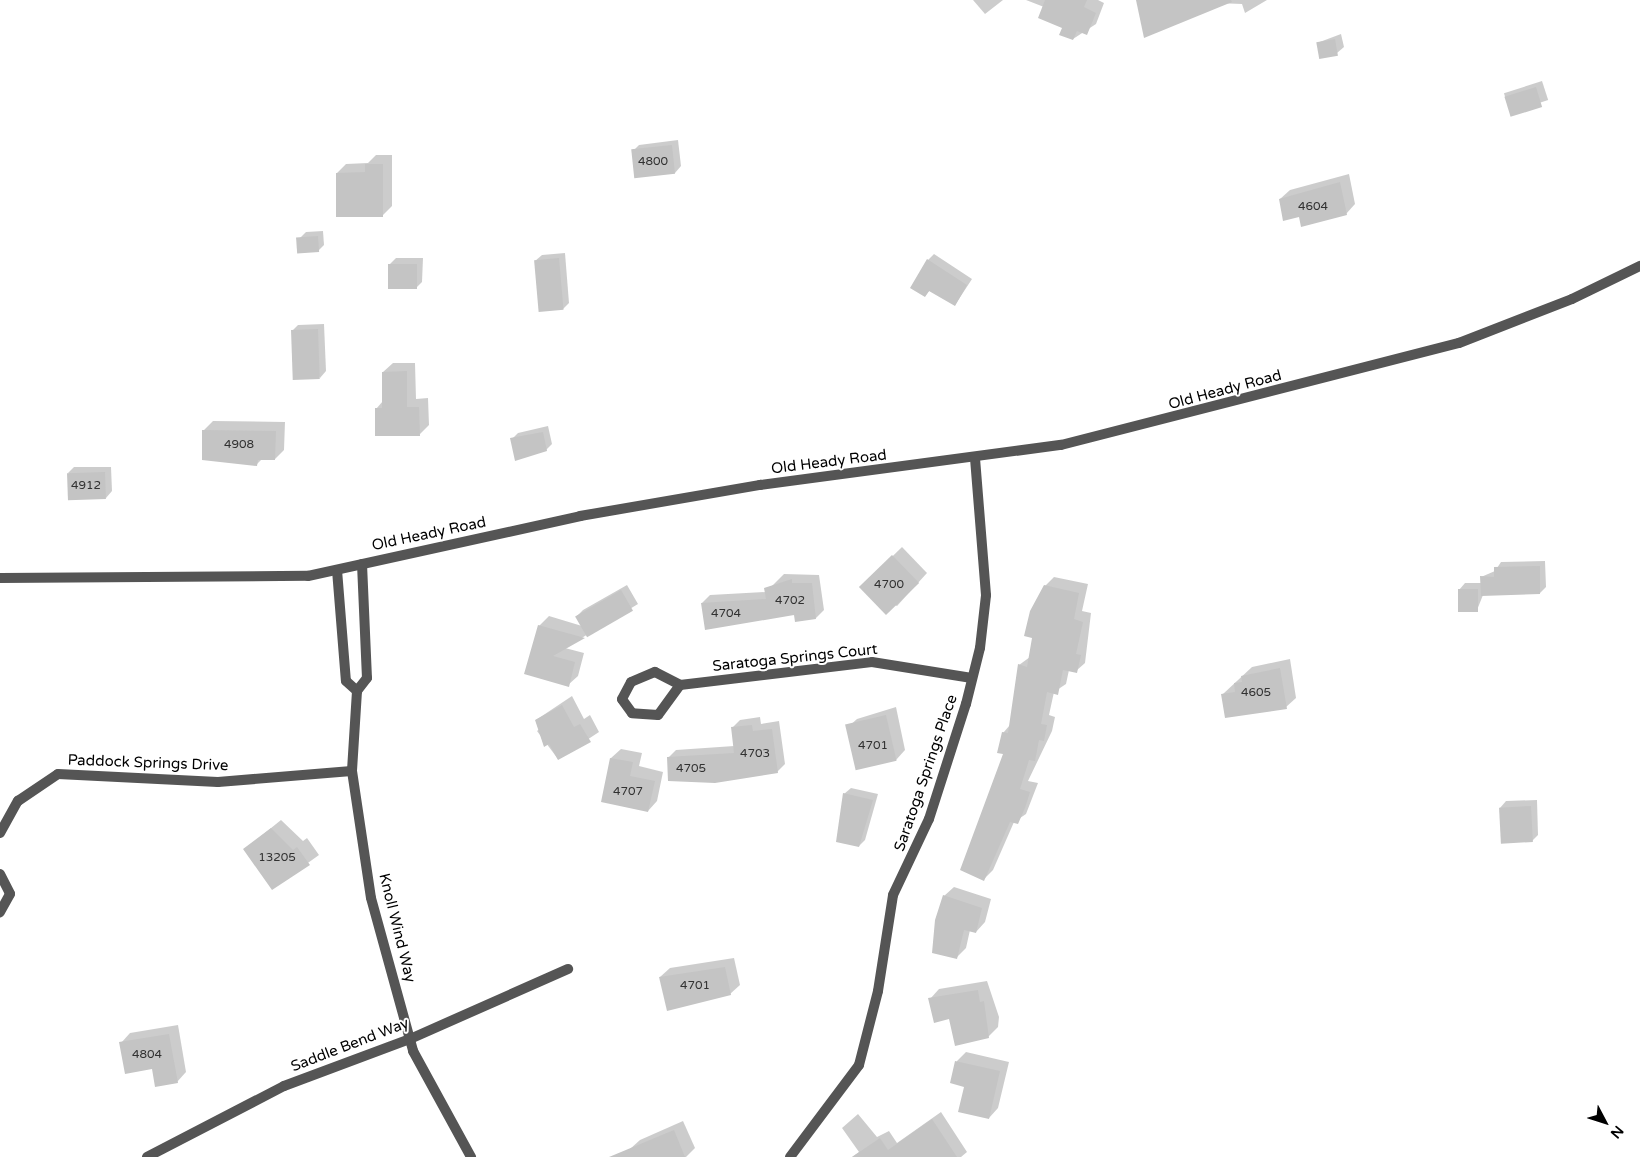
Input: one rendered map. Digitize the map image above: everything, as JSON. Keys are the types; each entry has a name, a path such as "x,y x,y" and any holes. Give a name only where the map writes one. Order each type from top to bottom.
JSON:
{"street":[{"name":"Old Heady Road","path":"0,578 308,576 580,516 760,486 1062,445 1157,423 1418,355 1549,308 1640,266"},
{"name":"Saratoga Springs Place","path":"790,1157 859,1065 878,991 893,895 929,819 972,678 986,594 975,458"},
{"name":"Knoll Wind Way","path":"362,564 367,678 357,691 352,771 371,898 410,1039 470,1157"},
{"path":"337,570 346,681 357,691"},
{"name":"Saratoga Springs Court","path":"680,685 872,662 972,678"},
{"path":"655,672 680,685 658,715 632,712 622,699 624,691 641,674 655,672"},
{"name":"Paddock Springs Drive","path":"0,833 18,801 58,774 218,782 352,771"},
{"path":"0,874 10,894 0,912"},
{"name":"Saddle Bend Way","path":"147,1157 284,1086 410,1039 568,969"}],"building":[{"path":"1045,0 1087,0 1084,7 1096,13 1087,35 1077,31 1073,40 1059,35 1062,28 1038,18"},
{"path":"1136,0 1231,0 1232,2 1144,38"},
{"path":"1335,39 1338,56 1319,59 1316,42"},
{"path":"1536,87 1542,107 1511,117 1504,97"},
{"path":"672,145 675,174 634,178 631,149"},
{"path":"365,164 383,164 383,217 336,217 336,173 365,172"},
{"path":"1340,182 1347,215 1301,227 1299,217 1283,221 1279,199"},
{"path":"318,236 319,252 297,253 296,238"},
{"path":"559,258 564,310 539,312 534,260"},
{"path":"927,259 967,285 955,306 929,291 925,297 910,288"},
{"path":"388,264 417,264 417,289 388,289"},
{"path":"318,329 320,379 293,380 291,330"},
{"path":"407,371 407,407 419,407 420,436 375,436 375,408 382,408 382,372"},
{"path":"202,430 276,431 275,460 258,460 257,466 202,460"},
{"path":"543,432 547,451 515,461 510,438"},
{"path":"105,472 106,499 68,500 67,473"},
{"path":"892,555 919,583 886,615 859,587"},
{"path":"1540,566 1540,594 1481,596 1480,576 1494,577 1494,567"},
{"path":"792,579 792,583 812,583 816,619 795,622 794,615 705,630 701,603 766,599 764,588"},
{"path":"1044,585 1079,593 1074,619 1083,622 1076,654 1081,655 1077,673 1063,670 1058,695 1047,692 1041,724 1047,725 1044,741 1039,740 1035,761 1029,760 1020,789 1030,792 1025,808 1018,824 1010,822 984,881 960,870 1003,754 997,753 1002,732 1008,733 1018,664 1027,667 1032,638 1024,636 1030,611"},
{"path":"1458,589 1478,589 1478,612 1458,612"},
{"path":"621,590 633,611 587,637 575,616"},
{"path":"538,625 585,638 553,656 575,662 569,687 524,674"},
{"path":"1280,668 1287,709 1225,718 1221,694 1235,692 1234,683 1242,682 1241,676"},
{"path":"562,705 574,727 580,724 591,742 558,760 549,744 544,747 535,720"},
{"path":"886,715 897,761 856,770 845,724"},
{"path":"752,725 753,731 772,729 778,773 715,783 668,781 667,757 734,753 731,727"},
{"path":"610,758 633,762 630,776 655,781 648,812 601,802"},
{"path":"843,793 873,800 859,847 836,842"},
{"path":"1531,806 1533,842 1501,844 1499,808"},
{"path":"271,828 293,850 297,847 310,865 272,890 243,849"},
{"path":"943,895 982,908 976,933 964,930 957,959 932,953 935,920"},
{"path":"725,967 731,995 667,1011 659,977"},
{"path":"978,990 980,1002 984,1001 989,1038 955,1046 949,1019 934,1023 928,998"},
{"path":"169,1034 178,1083 155,1087 152,1069 125,1074 119,1042"},
{"path":"955,1061 1000,1071 989,1119 958,1112 964,1087 950,1083"},
{"path":"932,1119 957,1157 852,1157 880,1138 888,1150"},
{"path":"674,1130 685,1157 609,1157"}]}
